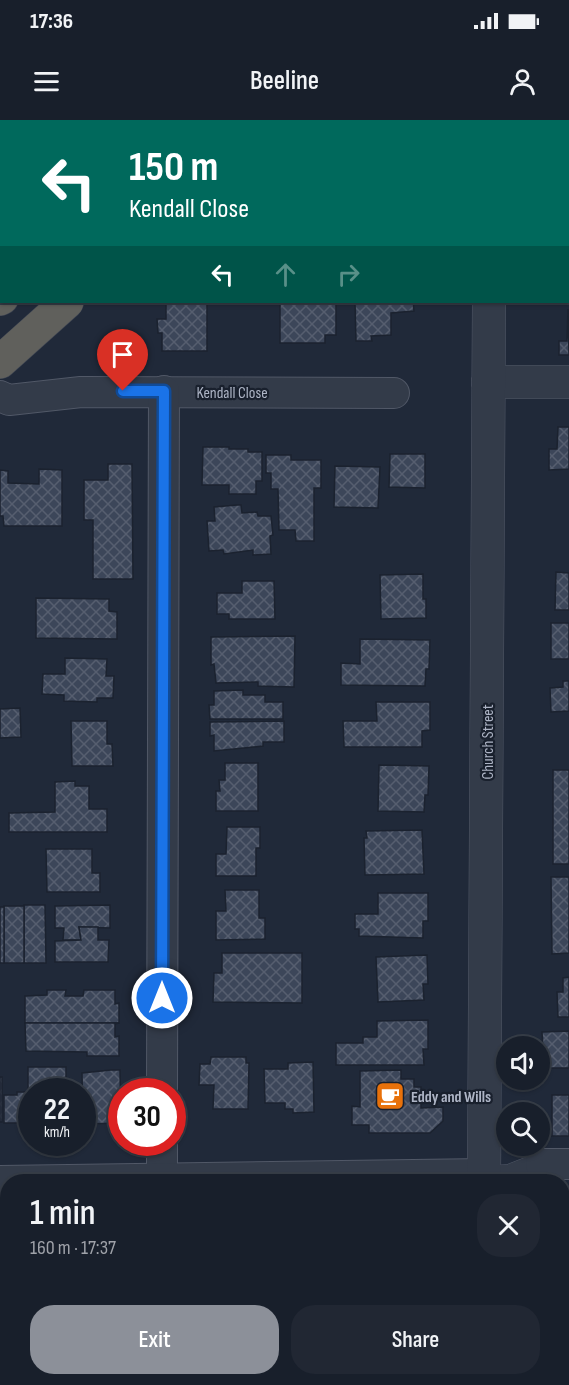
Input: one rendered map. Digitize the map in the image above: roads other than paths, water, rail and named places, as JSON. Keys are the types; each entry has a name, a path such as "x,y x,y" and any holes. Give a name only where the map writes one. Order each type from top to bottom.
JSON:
{"highway":[{"path":"0,362 66,303"}],"street":[{"name":"Church Street","path":"484,1174 489,303"},
{"path":"488,382 569,382"},
{"path":"162,1078 164,391"},
{"name":"Kendall Close","path":"4,398 81,392 394,393"},
{"path":"162,1156 162,1174"}],"lane":[{"path":"501,1174 537,1161 555,1164"}],"place":[{"name":"Eddy and Wills","path":"390,1096"}]}
